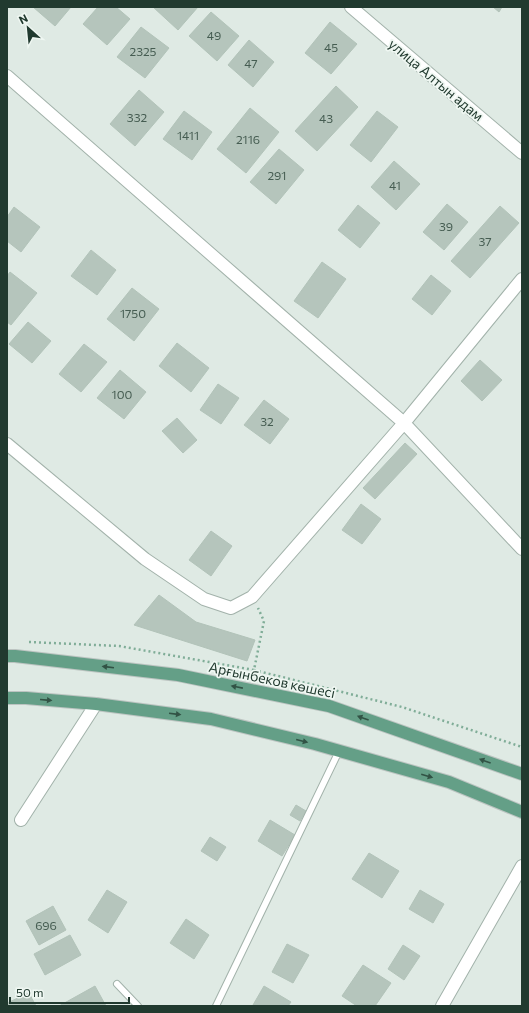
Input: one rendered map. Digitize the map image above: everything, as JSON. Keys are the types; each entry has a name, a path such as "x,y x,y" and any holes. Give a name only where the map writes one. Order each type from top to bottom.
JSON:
{"main road":[{"name":"Арғынбеков көшесі","path":"7,656 178,675 330,706 522,774"},
{"path":"7,698 26,698 96,704 211,719 315,744 448,782 522,812"}],"street":[{"name":"улица Алтын адам","path":"351,7 522,153"},
{"path":"7,76 404,422 522,549"},
{"path":"8,446 145,559 204,599 231,608 252,597 404,422 522,278"},
{"path":"21,820 96,704"},
{"path":"442,1006 522,866"}],"lane":[{"path":"216,1006 339,751"},
{"path":"117,984 138,1006"}],"path":[{"path":"252,597 264,621 254,670"},
{"path":"22,642 119,646 254,670 402,707 522,747"}],"building":[{"path":"33,7 71,7 55,26"},
{"path":"98,7 116,7 130,19 107,45 83,24"},
{"path":"153,7 198,7 178,30"},
{"path":"493,7 502,7 499,12"},
{"path":"211,12 239,36 217,61 189,36"},
{"path":"330,22 357,44 331,74 305,53"},
{"path":"141,27 169,48 145,78 117,57"},
{"path":"249,40 274,62 253,87 228,65"},
{"path":"336,86 358,107 317,151 295,131"},
{"path":"139,90 164,112 135,146 110,124"},
{"path":"250,108 279,132 246,173 217,149"},
{"path":"184,111 212,132 192,160 163,139"},
{"path":"377,111 398,127 371,162 350,145"},
{"path":"279,149 304,170 276,204 250,182"},
{"path":"394,161 420,184 396,210 371,187"},
{"path":"447,204 468,222 444,250 423,232"},
{"path":"358,205 380,223 360,248 338,230"},
{"path":"500,206 519,223 470,278 451,261"},
{"path":"14,207 40,227 21,252 7,241 7,217"},
{"path":"91,250 116,270 97,295 71,276"},
{"path":"322,262 346,279 318,318 294,301"},
{"path":"10,272 37,293 11,325 7,322 7,276"},
{"path":"431,275 451,291 432,315 412,299"},
{"path":"132,288 159,309 134,341 107,319"},
{"path":"28,322 51,341 32,363 9,344"},
{"path":"177,343 209,368 191,392 159,366"},
{"path":"84,344 107,362 81,392 59,374"},
{"path":"480,360 502,380 482,401 461,381"},
{"path":"120,370 146,392 124,419 97,398"},
{"path":"218,384 239,398 221,424 200,410"},
{"path":"264,400 289,419 270,444 244,425"},
{"path":"177,418 197,440 183,453 162,431"},
{"path":"405,443 417,454 375,499 363,488"},
{"path":"361,504 381,519 362,544 342,530"},
{"path":"211,531 232,546 211,576 189,560"},
{"path":"159,595 196,622 255,640 247,661 134,625"},
{"path":"296,805 306,811 300,821 290,815"},
{"path":"270,820 295,835 282,856 258,841"},
{"path":"210,837 226,847 217,861 201,851"},
{"path":"369,853 399,871 382,898 352,879"},
{"path":"107,890 127,902 108,933 88,920"},
{"path":"420,890 444,904 433,923 409,909"},
{"path":"53,906 66,930 39,945 26,921"},
{"path":"186,919 209,935 194,959 170,943"},
{"path":"70,935 81,955 45,975 34,954"},
{"path":"287,944 309,955 293,983 272,972"},
{"path":"403,945 420,956 404,980 388,969"},
{"path":"363,965 391,983 375,1006 357,1006 342,996"},
{"path":"95,986 106,1006 59,1006"},
{"path":"264,986 291,1002 288,1006 253,1005"},
{"path":"29,993 36,1006 7,1006 7,1003"}]}
